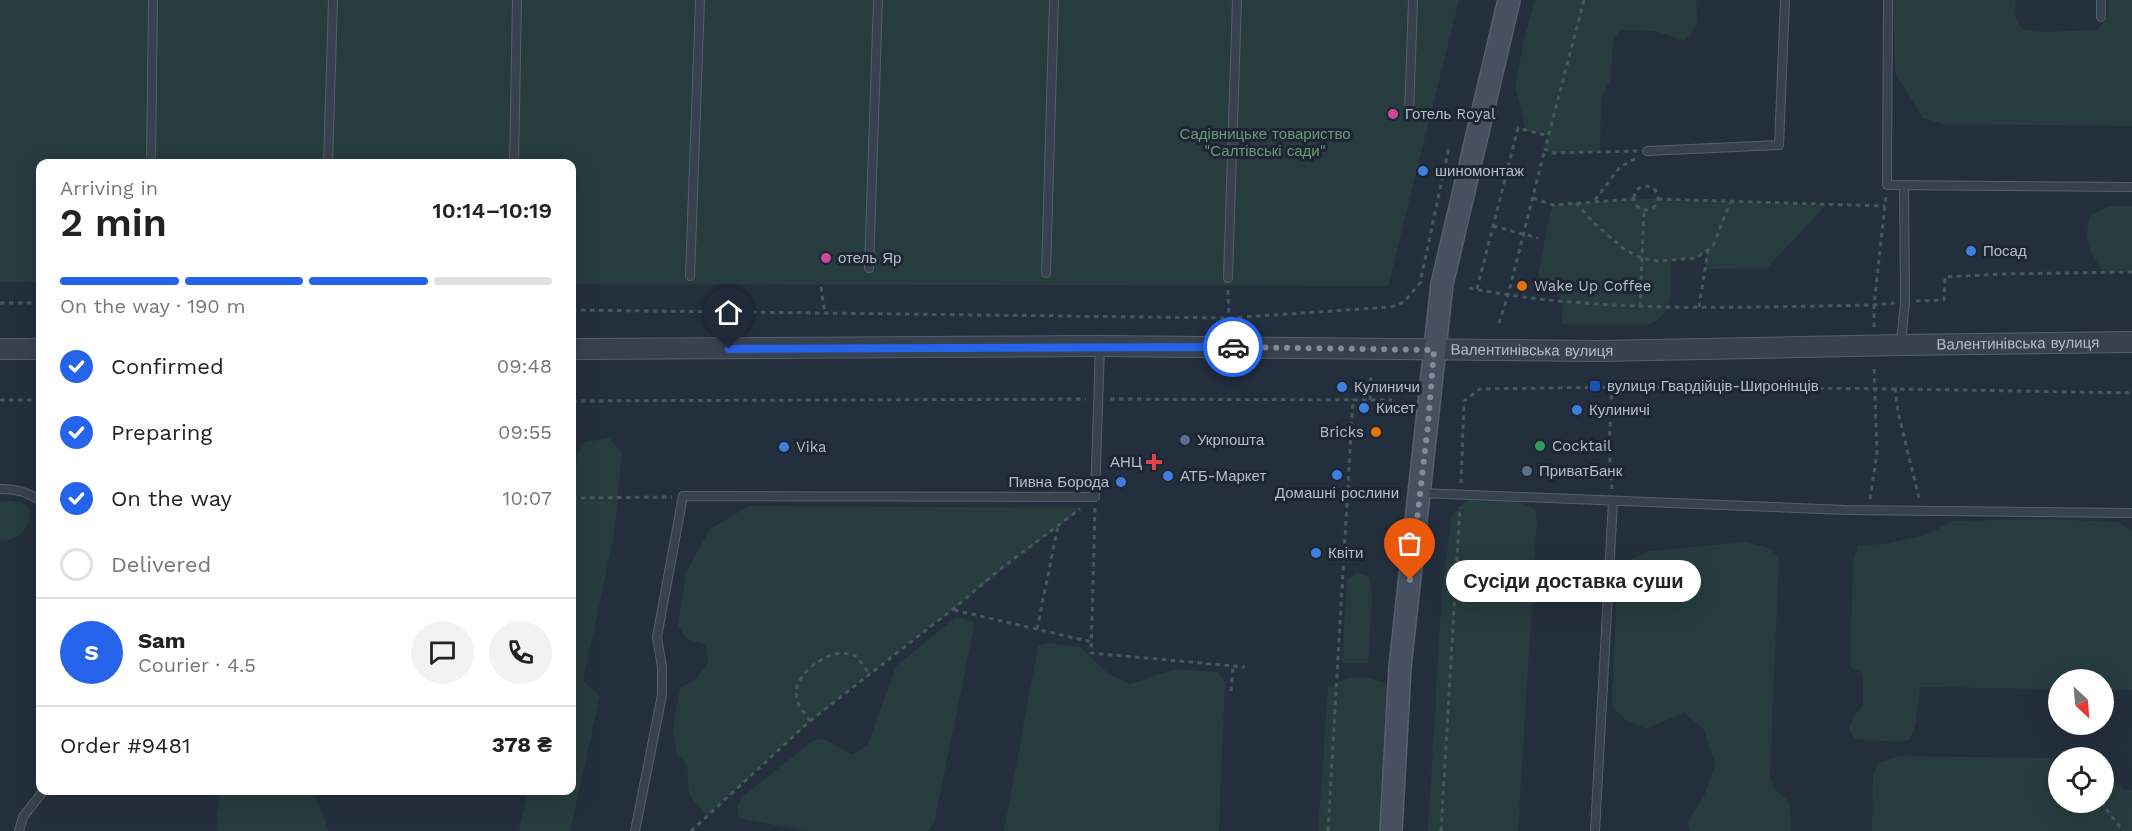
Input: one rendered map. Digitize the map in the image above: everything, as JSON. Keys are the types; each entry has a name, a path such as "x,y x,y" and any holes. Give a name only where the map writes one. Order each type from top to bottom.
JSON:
{"main road":[{"path":"1391,831 1400,667 1444,273 1509,0"}],"street":[{"name":"Валентинівська вулиця","path":"576,349 1101,346 1599,351 2132,342"},
{"path":"0,349 36,349"}],"lane":[{"path":"151,159 153,0"},
{"path":"328,159 333,0"},
{"path":"514,159 517,0"},
{"path":"690,276 700,0"},
{"path":"869,268 878,0"},
{"path":"1046,273 1054,0"},
{"path":"1228,278 1237,0"},
{"path":"1409,115 1413,0"},
{"path":"1647,151 1779,145 1785,0"},
{"path":"1888,0 1887,185 2132,187"},
{"path":"2101,0 2101,17"},
{"path":"1901,345 1905,302 1904,185"},
{"path":"635,831 662,695 662,667 657,637 682,496 1095,497 1101,346"},
{"path":"0,489 15,489 36,497"},
{"path":"1420,493 1868,510 2132,513"},
{"path":"1595,831 1613,501"},
{"path":"19,831 23,817 40,795"}],"path":[{"path":"1499,323 1584,0"},
{"path":"1477,289 1518,128 1548,136"},
{"path":"576,310 1229,318 1391,307 1404,302 1420,283 1449,147"},
{"path":"1545,149 1552,153 1647,151"},
{"path":"1595,201 1620,167 1647,151"},
{"path":"1874,327 1874,305 1887,185"},
{"path":"1644,186 1654,189 1658,199 1656,207 1644,211 1636,207 1633,199 1636,190 1644,186"},
{"path":"1533,198 1554,205 1633,199"},
{"path":"1658,199 1885,206"},
{"path":"1576,203 1624,249 1641,258 1658,261 1696,258 1713,246 1730,202"},
{"path":"1640,307 1644,211"},
{"path":"1493,226 1538,238"},
{"path":"1699,307 1708,250"},
{"path":"1469,288 1508,295 1640,307 1874,305 1944,300 1945,277 2001,274 2132,273"},
{"path":"1228,278 1229,318"},
{"path":"821,287 825,314"},
{"path":"0,303 36,303"},
{"path":"1868,510 1877,453 1874,366"},
{"path":"1370,400 1371,373"},
{"path":"1612,386 1609,447 1613,501"},
{"path":"1440,831 1461,494 1464,401 1472,393 1480,389 1612,386 1895,388 2132,393"},
{"path":"1895,388 1898,412 1922,511"},
{"path":"1328,831 1353,399"},
{"path":"0,400 36,400"},
{"path":"576,401 1392,400"},
{"path":"576,498 682,496"},
{"path":"691,831 810,721 999,570 1095,497"},
{"path":"1095,497 1091,653 1245,667"},
{"path":"1037,629 1058,526"},
{"path":"952,609 1092,642"},
{"path":"810,721 797,702 796,690 801,675 816,662 830,656 846,654 856,657 870,675"},
{"path":"1231,691 1233,666"},
{"path":"2109,813 2123,831"}],"green space":[{"name":"Садівницьке товариство \"Салтівські сади\"","path":"0,0 1459,0 1388,286 576,284 576,159 36,159 36,282 0,282"},
{"path":"1535,0 1696,0 1695,27 1684,41 1656,31 1621,30 1614,39 1610,80 1601,99 1600,152 1552,153 1545,149 1548,136 1526,131 1515,86"},
{"path":"1893,0 2015,0 2016,18 2022,29 2043,32 2097,30 2108,17 2108,0 2132,0 2132,126 1944,124 1923,118 1895,73"},
{"path":"1633,199 1826,205 1767,268 1705,269 1707,251 1696,258 1671,260 1669,304 1660,318 1651,324 1561,324 1563,300 1538,276 1553,205"},
{"path":"2110,206 2132,206 2132,272 2104,273 2088,246 2087,232 2091,215"},
{"path":"609,438 622,453 614,535 583,681 600,696 570,831 519,831 527,795 576,795 576,471 577,454 586,442"},
{"path":"1472,499 1521,503 1535,510 1537,520 1518,831 1428,831 1442,590 1452,515 1465,502"},
{"path":"0,500 21,502 31,510 28,523 22,533 14,538 0,541"},
{"path":"749,506 1082,508 810,721 707,816 689,795 687,765 676,753 673,728 680,688 696,679 708,663 705,644 687,639 678,625 686,572 710,529"},
{"path":"2046,519 2119,522 2132,531 2132,690 2114,689 2114,669 2048,669 2048,689 1920,687 1916,723 1910,740 1900,742 1854,739 1849,728 1856,713 1863,706 1863,674 1851,667 1850,642 1854,558 1858,545 1885,544 1926,535 1953,521"},
{"path":"1746,542 1769,548 1779,557 1770,775 1774,788 1790,803 1791,831 1690,831 1688,821 1704,796 1715,764 1704,729 1684,713 1646,729 1626,720 1612,706 1617,572 1633,558 1650,551"},
{"path":"1357,573 1369,577 1372,599 1368,663 1342,663 1347,580"},
{"path":"956,617 975,622 934,823 928,831 805,831 739,818 737,808 741,798 814,740 824,739 852,755 868,744 896,666"},
{"path":"1049,643 1080,647 1110,675 1130,684 1175,669 1218,672 1225,682 1219,831 1004,831 1038,646"},
{"path":"1363,677 1385,683 1393,694 1384,831 1318,831 1328,687 1348,678"},
{"path":"1899,756 2048,758 2048,813 2114,813 2114,781 2124,790 2132,790 2132,831 1872,831 1873,773 1879,763"},
{"path":"219,795 316,795 329,831 216,831"}],"way so far":[{"path":"1233,347 1434,350 1428,425 1410,580"}],"place":[{"name":"Готель Royal","path":"1393,114"},
{"name":"шиномонтаж","path":"1423,171"},
{"name":"Посад","path":"1971,251"},
{"name":"отель Яр","path":"826,258"},
{"name":"Wake Up Coffee","path":"1522,286"},
{"name":"вулиця Гвардійців-Широнінців","path":"1595,386"},
{"name":"Кулиничи","path":"1342,387"},
{"name":"Кисет","path":"1364,408"},
{"name":"Кулиничі","path":"1577,410"},
{"name":"Bricks","path":"1376,432"},
{"name":"Укрпошта","path":"1185,440"},
{"name":"Cocktail","path":"1540,446"},
{"name":"Vika","path":"784,447"},
{"name":"АНЦ","path":"1154,462"},
{"name":"ПриватБанк","path":"1527,471"},
{"name":"Домашні рослини","path":"1337,475"},
{"name":"АТБ-Маркет","path":"1168,476"},
{"name":"Пивна Борода","path":"1121,482"},
{"name":"Квіти","path":"1316,553"},
{"name":"Сусіди доставка суши","path":"1410,580"}],"route":[{"path":"729,349 1233,347"}]}
